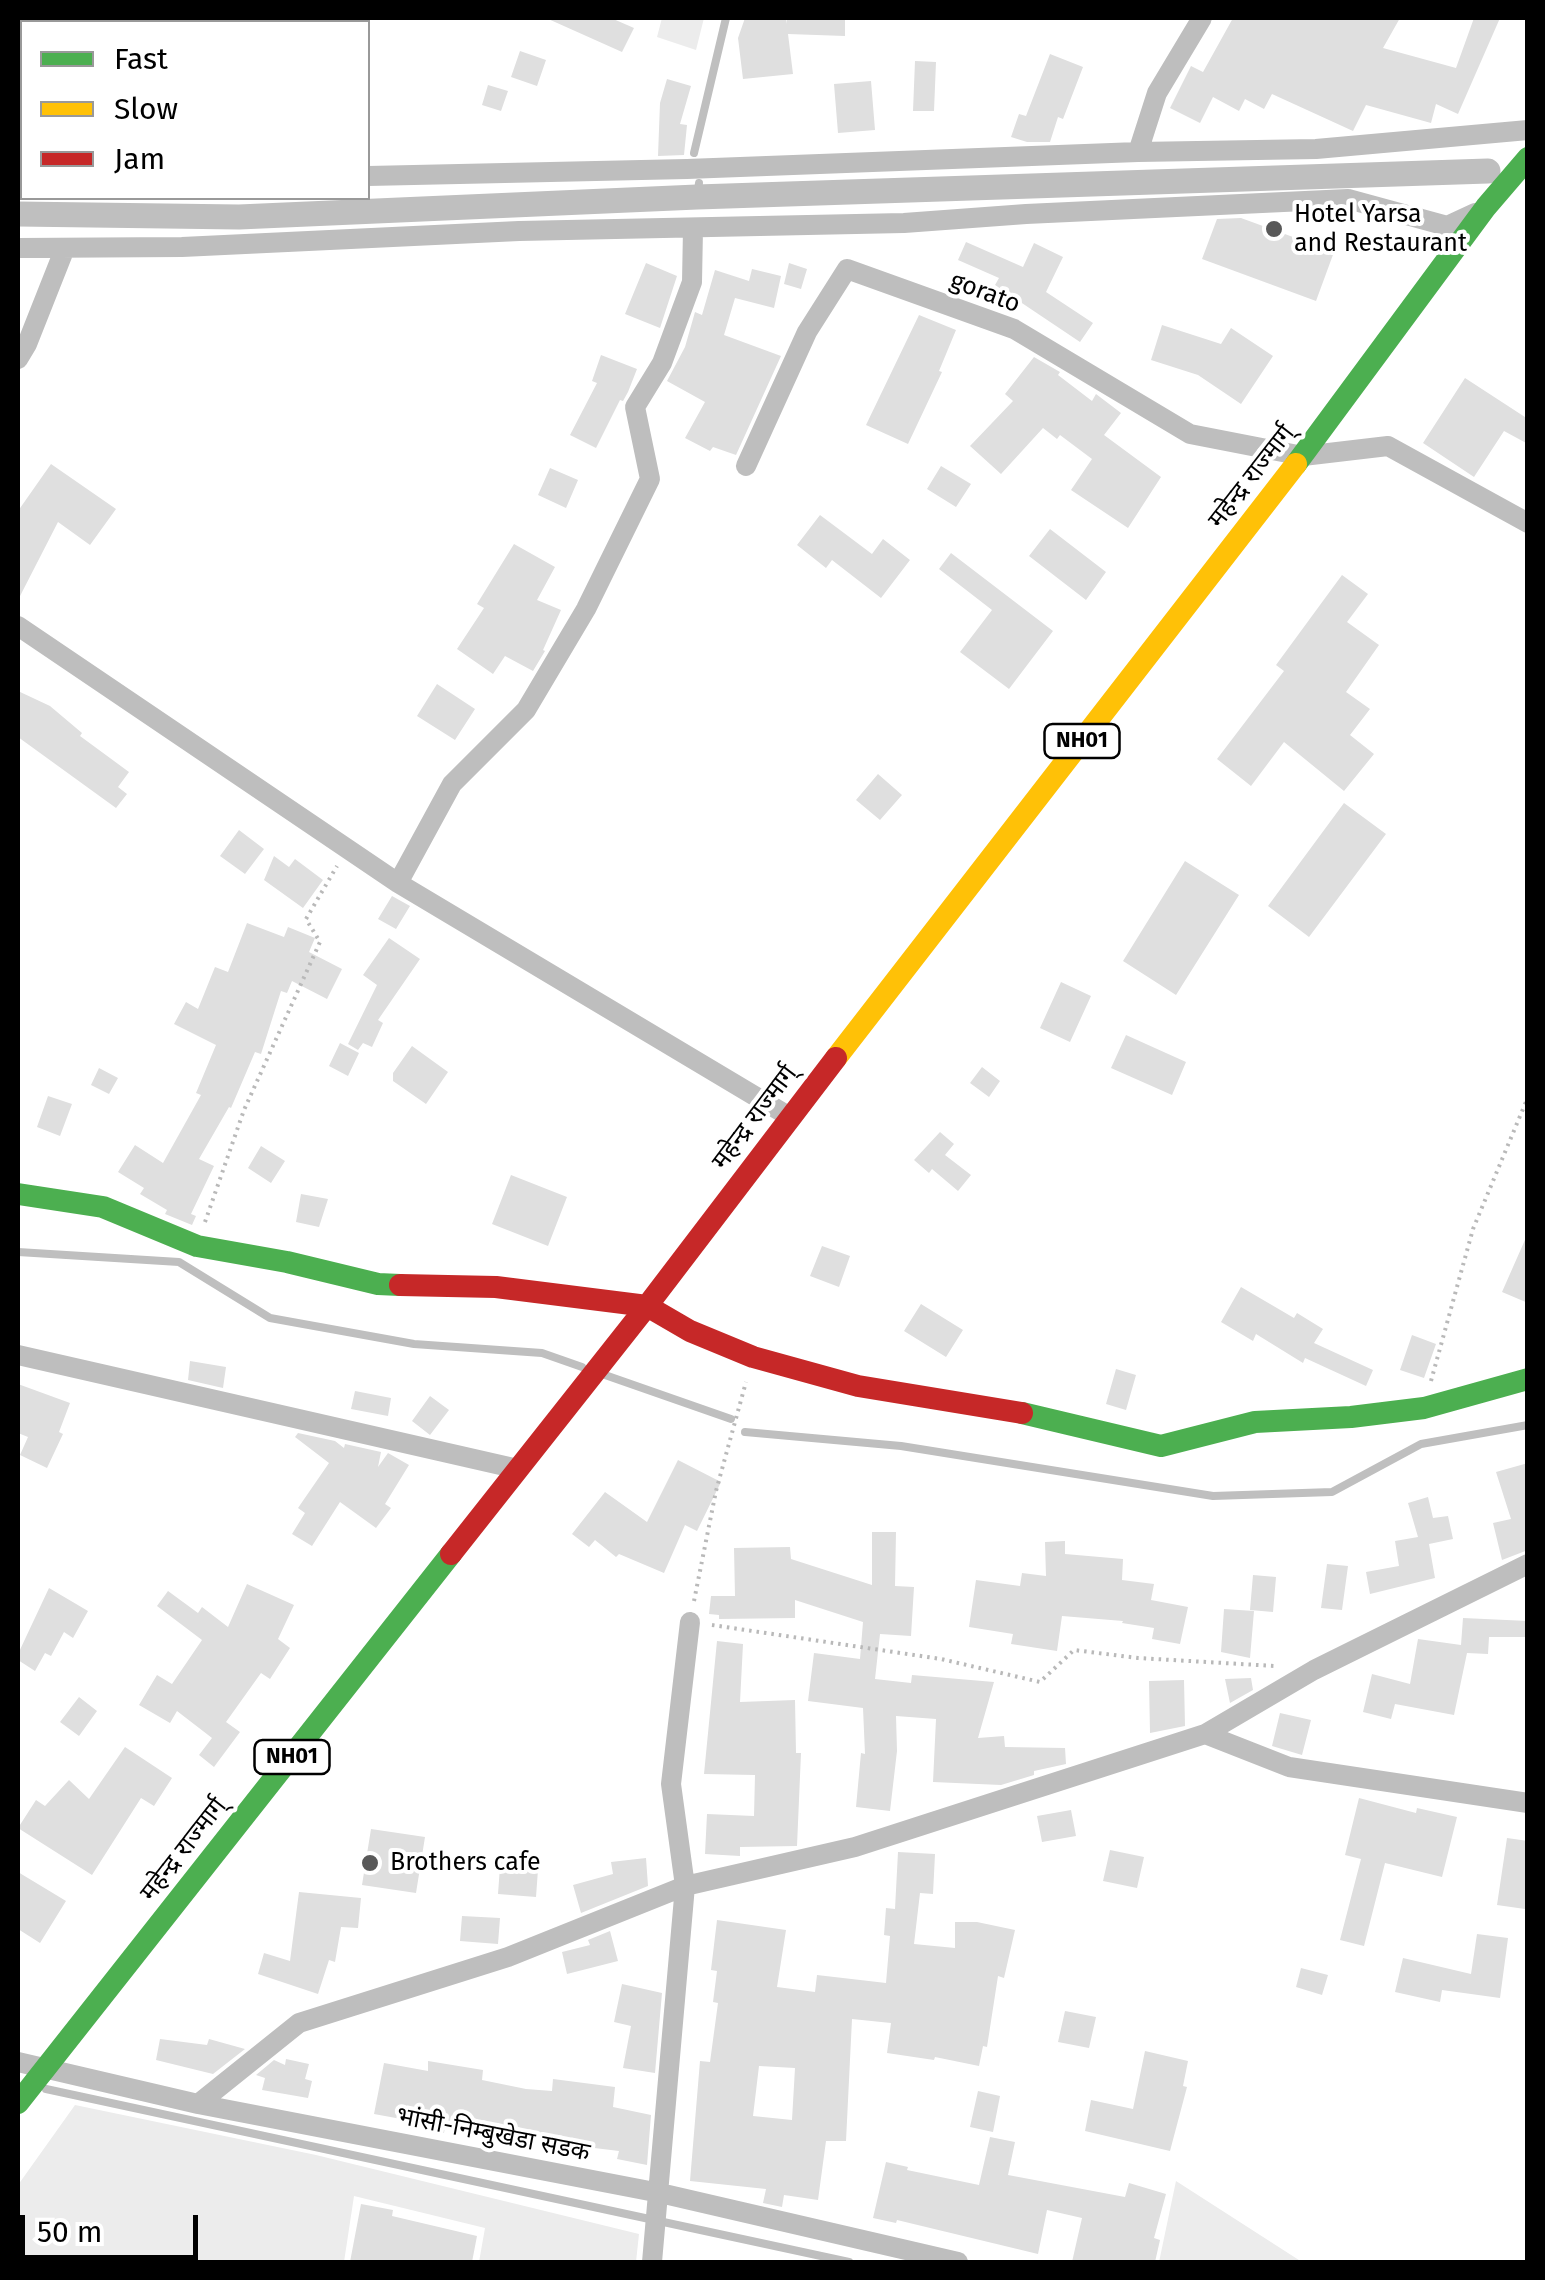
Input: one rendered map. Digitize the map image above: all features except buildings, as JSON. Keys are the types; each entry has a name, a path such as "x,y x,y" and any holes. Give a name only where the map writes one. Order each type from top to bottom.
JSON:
{"main road":[{"name":"महेन्द्र राज्मार्ग्","path":"18,2104 640,1314 1303,456 1486,208 1528,158"},
{"path":"18,1194 103,1208 197,1246 378,1284 496,1287 640,1314 753,1357 858,1386 1024,1413 1161,1446 1255,1422 1424,1408 1528,1379"}],"street":[{"path":"1138,152 1158,93 1202,18"},
{"path":"370,176 1316,149 1528,130"},
{"path":"18,248 182,247 519,232 904,224 1026,214 1348,199 1447,226 1486,208"},
{"path":"398,883 452,784 526,710 586,609 650,479 635,407 662,363 692,282 692,228"},
{"path":"18,360 65,248"},
{"name":"gorato","path":"746,466 807,332 847,268 1014,329 1190,434 1303,456"},
{"path":"1303,456 1388,446 1528,523"},
{"path":"18,626 398,883 790,1117"},
{"path":"20,1360 518,1470"},
{"path":"198,2104 299,2023 508,1956 686,1886 855,1847 1205,1734 1314,1670 1528,1564"},
{"path":"652,2262 686,1886 671,1784 690,1622"},
{"path":"1205,1734 1288,1767 1528,1803"},
{"name":"भांसी-निम्बुखेडा सडक","path":"18,2062 44,2072 198,2104 657,2213 958,2262"}],"path":[{"path":"197,1246 244,1110 320,942 306,920 347,849"},
{"path":"1424,1408 1473,1229 1528,1097"},
{"path":"753,1357 716,1490 690,1622 941,1659 1040,1682 1074,1650 1314,1670"}],"shaded area":[{"path":"662,18 704,18 696,50 657,37"},
{"path":"75,2105 316,2155 639,2234 636,2262 479,2262 485,2228 354,2196 344,2262 18,2262 18,2185"},
{"path":"1176,2181 1302,2262 1159,2262"}],"waterway":[{"path":"694,153 726,18"},
{"path":"18,214 239,217 697,197 1488,171"},
{"path":"697,197 699,183"},
{"path":"18,1252 179,1262 270,1318 414,1344 542,1353 582,1367"},
{"path":"605,1375 731,1419"},
{"path":"745,1432 901,1446 1213,1496 1332,1492 1421,1444 1528,1425"},
{"path":"46,2089 849,2262"}],"traffic: fast":[{"path":"1296,464 1486,207 1528,158"},
{"path":"18,1194 103,1207 197,1246 378,1284 400,1285"},
{"path":"1022,1413 1161,1446 1255,1422 1424,1408 1528,1379"},
{"path":"18,2103 451,1554"}],"traffic: slow":[{"path":"836,1058 1296,464"}],"traffic: jam":[{"path":"451,1554 836,1058"},
{"path":"400,1285 496,1287 647,1306 690,1331 753,1357 858,1386 1022,1413"}],"place":[{"name":"Hotel Yarsa and Restaurant","path":"1274,229"},
{"name":"Brothers cafe","path":"370,1863"}]}
